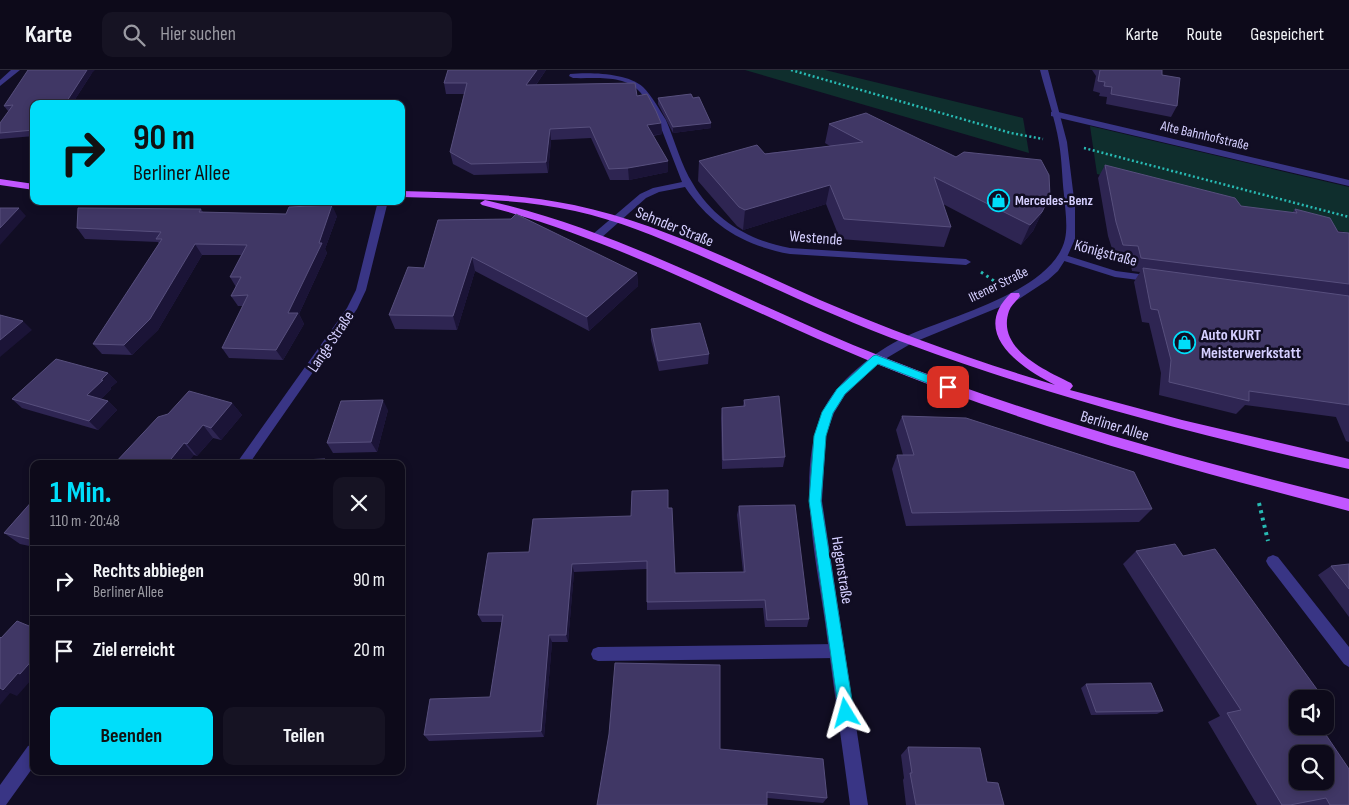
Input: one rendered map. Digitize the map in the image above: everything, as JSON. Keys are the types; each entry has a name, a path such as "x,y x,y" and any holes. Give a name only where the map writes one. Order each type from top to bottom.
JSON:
{"main road":[{"path":"0,182 30,186"},
{"name":"Sehnder Straße","path":"405,194 477,196 545,202 617,219 669,238 908,340"},
{"name":"Sehnder Straße","path":"416,194 448,196 494,204 560,222 597,236 876,359"},
{"path":"1015,296 1003,308 1001,329 1015,353 1039,372 1075,390 1127,411"},
{"name":"Berliner Allee","path":"908,340 1001,372 1127,411 1244,441 1349,464"},
{"name":"Berliner Allee","path":"876,359 948,387 1049,422 1253,481 1349,505"}],"street":[{"path":"0,84 16,70"},
{"name":"Iltener Straße","path":"876,359 908,340 1015,296 1044,278 1054,269 1062,257 1070,239 1071,225 1062,142 1044,70"},
{"name":"Alte Bahnhofstraße","path":"1054,114 1349,183"},
{"name":"Westende","path":"662,120 688,184 707,209 727,228 755,243 772,249 966,262"},
{"path":"597,236 643,196 656,190 688,184"},
{"name":"Lange Straße","path":"245,460 352,309 361,290 382,205"},
{"name":"Königstraße","path":"1062,257 1115,274 1164,280"},
{"name":"Hagenstraße","path":"859,805 815,501 820,436 828,412 841,392 876,359"},
{"path":"1273,561 1349,659"},
{"path":"0,799 30,758"}],"lane":[{"path":"573,76 604,77 632,82 641,89 662,120"},
{"path":"598,654 838,651"}],"path":[{"path":"791,70 1011,133 1062,142 1349,217"},
{"path":"966,262 1015,296"},
{"path":"1253,481 1273,561"}],"green space":[{"path":"745,70 825,70 1023,118 1029,153"},
{"path":"1090,126 1349,187 1349,233 1097,174"}],"building":[{"path":"28,70 87,70 68,100 30,100 30,130 0,133 0,123 13,105 4,106"},
{"path":"448,70 537,70 526,85 635,83 637,96 647,94 656,111 661,123 647,125 668,161 628,168 609,169 590,127 550,129 546,162 471,164 450,152 467,83 444,83"},
{"path":"1100,70 1162,70 1162,75 1180,78 1177,106 1111,94 1112,87 1104,86 1105,82 1098,81"},
{"path":"691,94 693,98 699,97 711,123 673,127 658,98"},
{"path":"866,113 956,157 964,152 1041,160 1049,175 1050,196 1042,212 1030,225 934,177 951,227 844,219 830,185 745,210 739,207 699,161 757,145 765,154 863,142 829,124"},
{"path":"1105,165 1235,198 1241,206 1297,213 1295,209 1330,218 1338,232 1349,233 1349,284 1141,258 1138,246 1123,245 1116,222"},
{"path":"332,205 319,243 322,243 288,313 298,313 276,350 222,348 248,295 231,296 241,277 230,277 247,245 195,244 150,319 124,345 93,344 162,239 156,239 161,232 77,228 78,208 201,209 199,212 286,214 289,207"},
{"path":"0,208 19,208 0,228"},
{"path":"516,214 637,273 587,317 472,257 453,316 389,315 408,267 424,268 438,220 511,219"},
{"path":"1143,268 1349,296 1349,405 1249,391 1249,401 1169,382 1171,360 1158,310 1151,309"},
{"path":"0,315 23,321 0,340"},
{"path":"700,323 709,354 658,361 651,329"},
{"path":"56,359 108,373 87,395 108,401 89,421 12,399"},
{"path":"189,391 232,403 211,428 203,425 187,444 184,443 170,460 118,460 158,417 168,414"},
{"path":"779,396 785,457 723,460 722,408 745,406 744,400"},
{"path":"383,400 371,442 327,443 341,401"},
{"path":"902,416 966,418 1134,472 1152,509 912,513 897,455 914,455"},
{"path":"668,490 668,508 672,508 675,573 745,572 739,506 795,505 809,619 767,620 765,600 647,602 647,561 572,564 566,635 549,635 541,731 424,735 430,699 490,697 503,615 478,615 488,553 529,552 533,519 631,516 632,491"},
{"path":"30,504 30,539 4,533"},
{"path":"1175,544 1183,556 1215,549 1317,690 1289,690 1289,735 1326,735 1333,745 1289,745 1289,790 1334,790 1334,747 1349,769 1349,805 1330,805 1326,798 1282,805 1227,713 1241,710 1136,551"},
{"path":"1349,564 1349,589 1331,566"},
{"path":"17,621 30,626 30,663 3,690 0,688 1,638"},
{"path":"615,663 720,665 720,749 823,759 827,798 767,792 767,805 597,805 609,734"},
{"path":"1151,683 1163,711 1096,712 1086,684"},
{"path":"908,747 980,748 987,782 998,783 1004,805 916,805 910,773 912,773"}],"place":[{"name":"Mercedes-Benz","path":"999,200"},
{"name":"Auto KURT Meisterwerkstatt","path":"1185,343"}],"route":[{"path":"846,713 815,501 820,436 828,412 841,392 857,374 876,359 948,387"}]}
